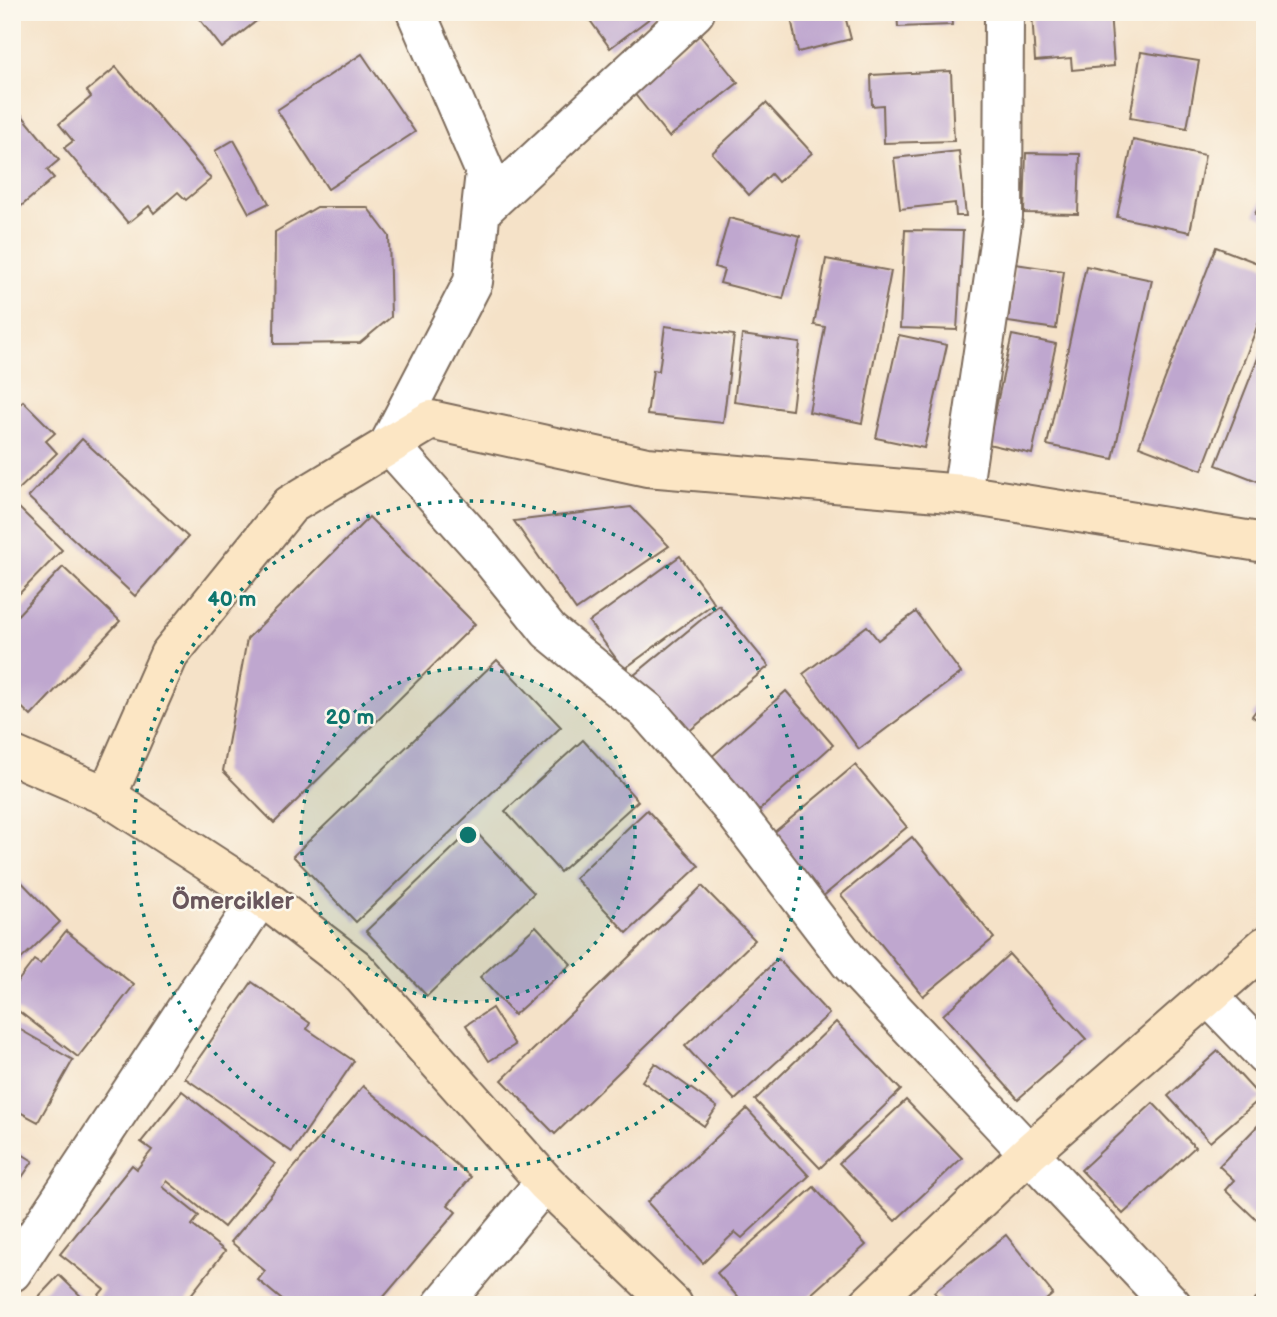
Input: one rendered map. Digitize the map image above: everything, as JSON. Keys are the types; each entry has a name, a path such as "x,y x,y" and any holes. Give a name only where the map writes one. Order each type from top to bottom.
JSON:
{"main road":[{"path":"107,796 169,655 290,505 430,420 648,467 962,494 1265,543"},
{"path":"12,755 107,796 261,896 355,968 545,1182 673,1305"},
{"path":"869,1305 1030,1152 1265,946"}],"street":[{"path":"416,12 485,172 473,282 389,444 482,548 549,631 647,711 730,806 850,963 1172,1305"},
{"path":"481,211 695,12"},
{"path":"962,494 1003,216 1004,12"},
{"path":"12,1272 261,896"},
{"path":"1209,997 1265,1055"},
{"path":"442,1305 545,1182"}],"building":[{"path":"194,12 268,12 222,48"},
{"path":"584,12 658,12 610,48"},
{"path":"844,12 851,39 798,52 790,13"},
{"path":"897,12 951,12 952,25 898,27"},
{"path":"1032,12 1110,12 1114,66 1072,70 1071,58 1035,61"},
{"path":"698,33 738,83 669,137 629,87"},
{"path":"1141,52 1199,61 1187,128 1130,118"},
{"path":"362,54 415,132 328,189 277,110"},
{"path":"116,67 211,179 186,200 178,192 154,213 149,206 128,223 64,148 73,141 59,124 91,97 87,91"},
{"path":"951,71 954,141 884,143 883,105 872,106 871,75"},
{"path":"766,103 812,153 778,182 771,174 749,195 712,153"},
{"path":"16,108 59,160 47,170 54,178 12,214 12,111"},
{"path":"234,140 269,203 249,213 215,151"},
{"path":"1133,140 1205,155 1190,232 1117,217"},
{"path":"959,151 966,216 956,216 955,203 900,209 894,158"},
{"path":"1026,153 1080,154 1078,214 1024,213"},
{"path":"1265,194 1265,219 1255,214"},
{"path":"317,207 367,207 389,236 391,317 360,343 274,344 275,232"},
{"path":"729,218 800,236 783,299 720,283 724,270 715,267"},
{"path":"905,230 963,231 957,330 900,328"},
{"path":"1216,247 1265,266 1265,306 1202,470 1139,446"},
{"path":"826,259 891,271 862,423 809,412 825,327 814,325"},
{"path":"1015,264 1064,271 1056,329 1008,322"},
{"path":"1086,266 1152,280 1113,459 1047,445"},
{"path":"665,326 734,335 723,423 647,415 653,370 659,371"},
{"path":"742,335 800,343 792,410 734,402"},
{"path":"899,335 947,345 924,448 876,438"},
{"path":"1012,335 1056,344 1032,454 988,444"},
{"path":"1265,340 1265,484 1216,465"},
{"path":"23,401 55,433 46,441 57,453 12,496 12,412"},
{"path":"82,439 188,537 135,596 28,497"},
{"path":"16,505 62,550 12,601 12,509"},
{"path":"631,507 669,546 576,610 514,521"},
{"path":"369,517 475,624 274,823 223,771 247,639"},
{"path":"680,556 714,603 624,669 589,622"},
{"path":"63,567 120,621 31,716 12,698 12,621"},
{"path":"719,605 769,666 677,741 627,681"},
{"path":"916,612 961,673 859,749 803,674 867,626 878,640"},
{"path":"497,660 561,727 356,922 293,856"},
{"path":"786,691 833,745 756,813 708,760"},
{"path":"1265,698 1265,725 1252,716"},
{"path":"583,740 638,801 560,872 505,811"},
{"path":"855,765 907,827 822,897 771,835"},
{"path":"647,810 699,866 627,933 575,878"},
{"path":"473,829 534,893 427,996 366,931"},
{"path":"912,837 994,938 923,996 841,895"},
{"path":"12,872 60,922 12,968"},
{"path":"702,886 755,940 555,1134 502,1080"},
{"path":"536,926 571,964 514,1015 480,977"},
{"path":"66,931 134,985 78,1057 12,1006 12,989 34,960 40,964"},
{"path":"1009,954 1086,1039 1018,1099 943,1015"},
{"path":"778,959 829,1014 735,1100 685,1046"},
{"path":"252,982 310,1023 307,1029 354,1061 292,1152 185,1078"},
{"path":"492,1008 515,1045 489,1061 466,1025"},
{"path":"836,1022 901,1090 820,1168 755,1100"},
{"path":"12,1025 73,1060 38,1122 12,1108"},
{"path":"1218,1051 1261,1098 1210,1142 1168,1096"},
{"path":"655,1063 717,1107 704,1126 642,1081"},
{"path":"363,1086 471,1177 448,1205 456,1212 377,1305 288,1305 258,1280 265,1271 231,1242"},
{"path":"182,1091 275,1164 224,1227 167,1181 163,1187 199,1216 192,1225 225,1251 183,1305 109,1305 98,1296 104,1289 60,1254 132,1165 137,1169 152,1150 141,1142"},
{"path":"906,1100 962,1158 895,1221 839,1163"},
{"path":"1153,1103 1195,1147 1123,1214 1081,1170"},
{"path":"747,1109 809,1176 742,1238 735,1232 703,1263 647,1202"},
{"path":"1265,1118 1265,1228 1225,1190 1234,1180 1219,1166"},
{"path":"12,1148 33,1161 12,1192"},
{"path":"814,1187 866,1245 799,1305 754,1305 747,1297 742,1302 717,1273"},
{"path":"1006,1235 1053,1294 1040,1305 944,1305 934,1292"},
{"path":"59,1275 90,1305 31,1305"},
{"path":"1265,1290 1265,1305 1256,1305 1253,1302"}],"district":[{"name":"Ömercikler","path":"233,901"}]}
